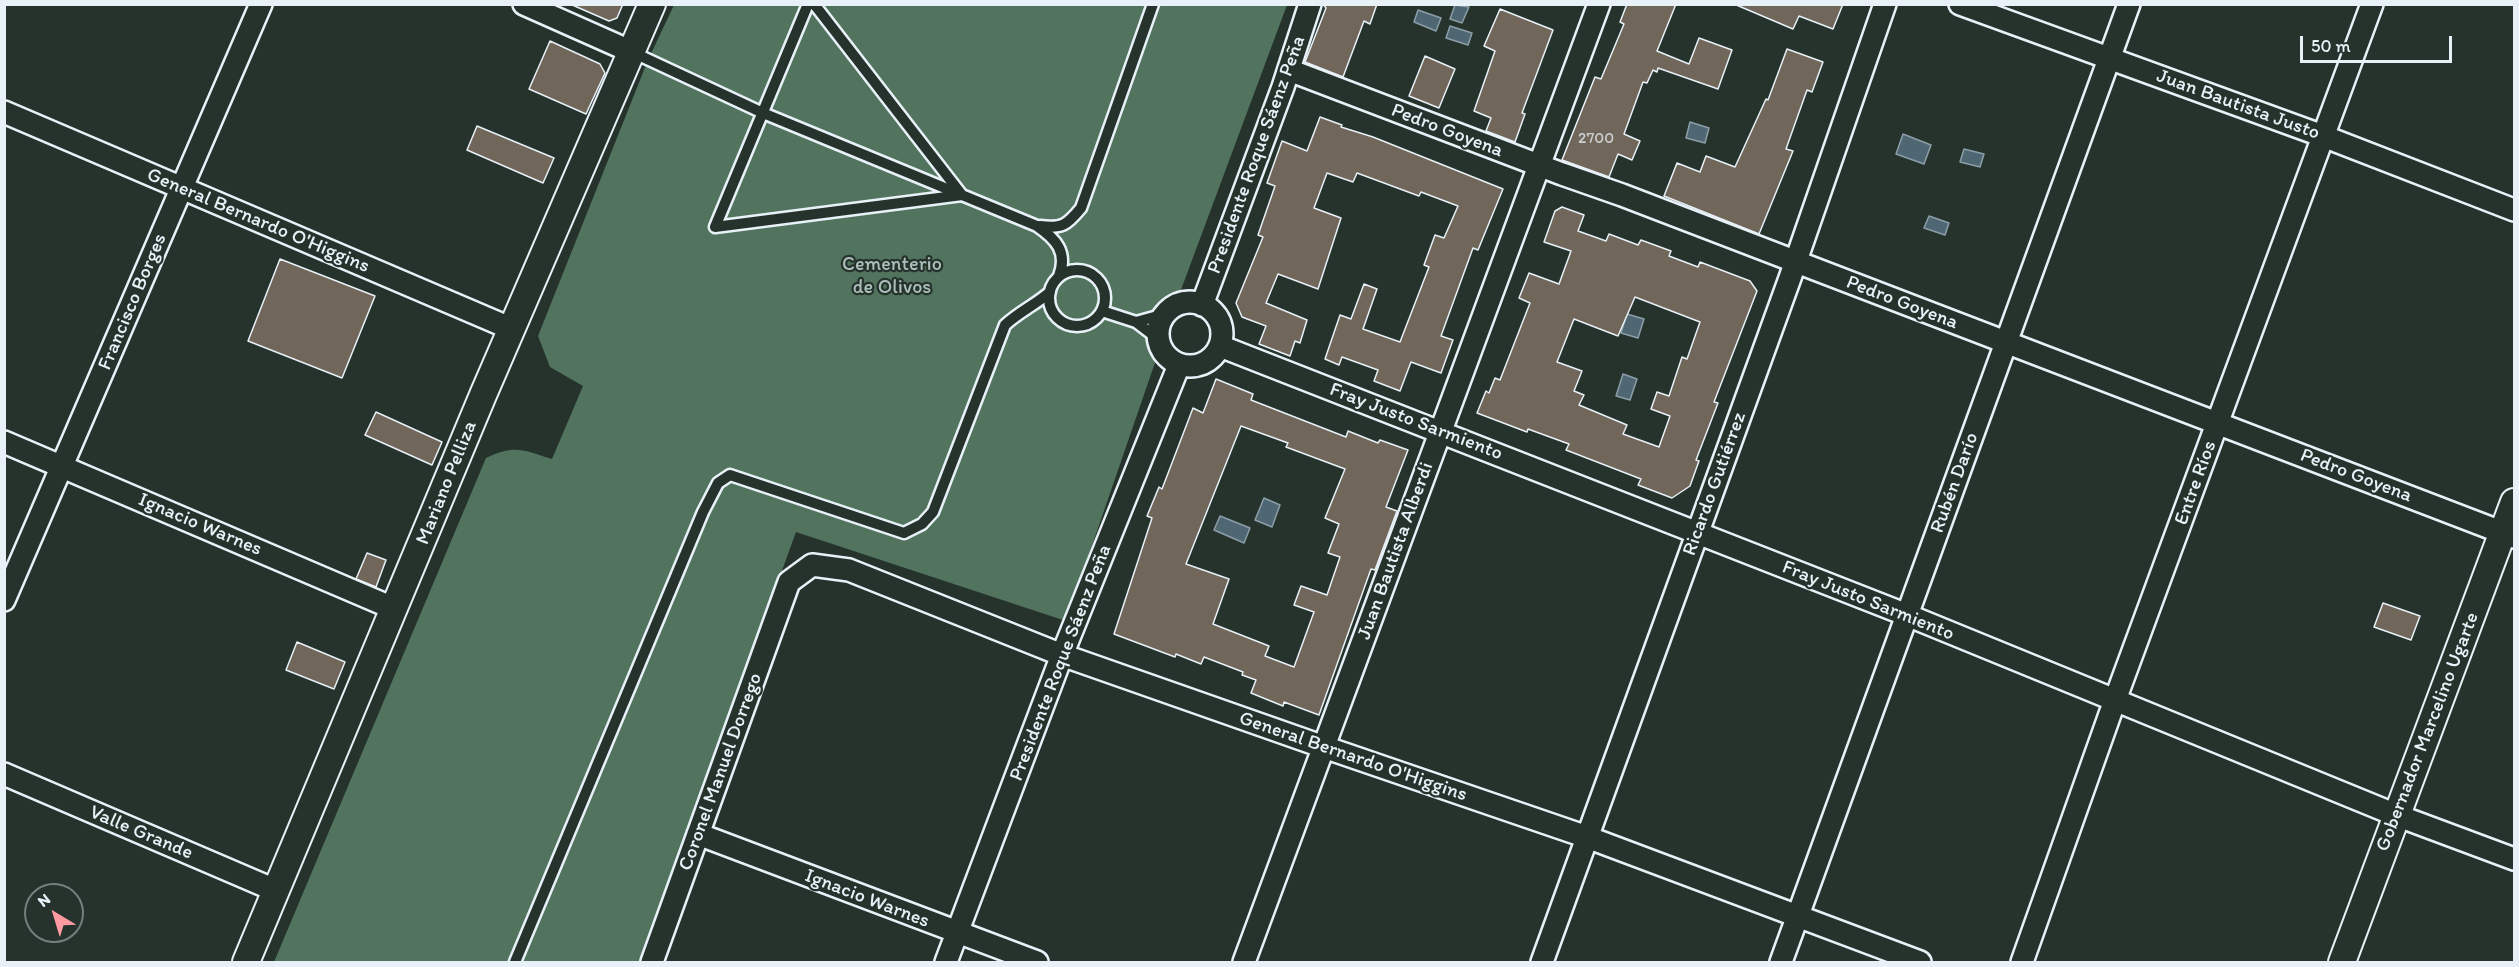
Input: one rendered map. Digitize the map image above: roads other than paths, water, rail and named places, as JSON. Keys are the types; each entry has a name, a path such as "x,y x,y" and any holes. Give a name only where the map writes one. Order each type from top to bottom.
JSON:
{"street":[{"name":"Francisco Borges","path":"4,600 261,4"},
{"path":"524,4 632,52"},
{"name":"Mariano Pelliza","path":"246,963 512,329 652,4"},
{"name":"Presidente Roque Sáenz Peña","path":"1202,305 1289,70 1310,4"},
{"name":"Juan Bautista Alberdi","path":"1244,963 1599,4"},
{"name":"Ricardo Gutiérrez","path":"1542,963 1795,261 1885,4"},
{"name":"Juan Bautista Justo","path":"1960,4 2323,136 2514,210"},
{"name":"Rubén Darío","path":"1781,963 2129,4"},
{"name":"Entre Ríos","path":"2022,963 2115,700 2372,4"},
{"name":"Pedro Goyena","path":"1289,70 2509,535"},
{"name":"General Bernardo O'Higgins","path":"4,112 512,329"},
{"path":"1182,303 1202,305 1217,317 1222,336 1220,346 1208,361 1189,366 1179,365 1163,352 1157,338 1160,322 1173,307 1182,303"},
{"name":"Fray Justo Sarmiento","path":"1220,346 1907,615 2397,815 2514,859"},
{"name":"Presidente Roque Sáenz Peña","path":"946,963 1062,654 1179,365"},
{"name":"Ignacio Warnes","path":"4,442 395,609"},
{"name":"Gobernador Marcelino Ugarte","path":"2342,963 2397,815 2509,535 2514,502"},
{"name":"General Bernardo O'Higgins","path":"789,582 812,565 849,570 1062,654 1587,837 1920,963"},
{"name":"Coronel Manuel Dorrego","path":"652,963 789,582"},
{"name":"Valle Grande","path":"4,774 278,891"},
{"name":"Ignacio Warnes","path":"698,834 1037,963"}],"lane":[{"path":"808,4 715,227 962,195"},
{"path":"814,4 962,195"},
{"path":"1037,226 1055,228 1062,226 1069,223 1081,208 1153,4"},
{"path":"515,963 703,512 718,483 730,475 904,533 922,525 933,513 994,348 1005,325 1015,315 1033,307 1050,292 1064,263 1061,251 1050,235 1037,226 763,113 632,52"},
{"path":"1050,292 1049,301 1056,317 1071,326 1089,323 1102,310 1104,293 1095,277 1077,270 1059,276"},
{"path":"1102,310 1136,322 1157,338"},
{"path":"1136,322 1165,314"}],"water":[{"path":"1455,5 1469,7 1462,23 1450,19"},
{"path":"1418,10 1441,18 1436,31 1414,22"},
{"path":"1450,26 1472,33 1468,45 1446,38"},
{"path":"1690,122 1709,128 1705,143 1686,138"},
{"path":"1903,134 1931,145 1924,164 1896,154"},
{"path":"1964,149 1984,154 1980,167 1960,162"},
{"path":"1929,216 1949,223 1945,235 1924,228"},
{"path":"1627,314 1644,319 1638,338 1621,333"},
{"path":"1623,374 1637,379 1630,400 1616,396"},
{"path":"1264,498 1280,505 1272,527 1255,520"},
{"path":"1220,516 1250,528 1244,543 1214,530"}],"park label":[{"name":"Cementerio de Olivos","path":"892,276"}]}
